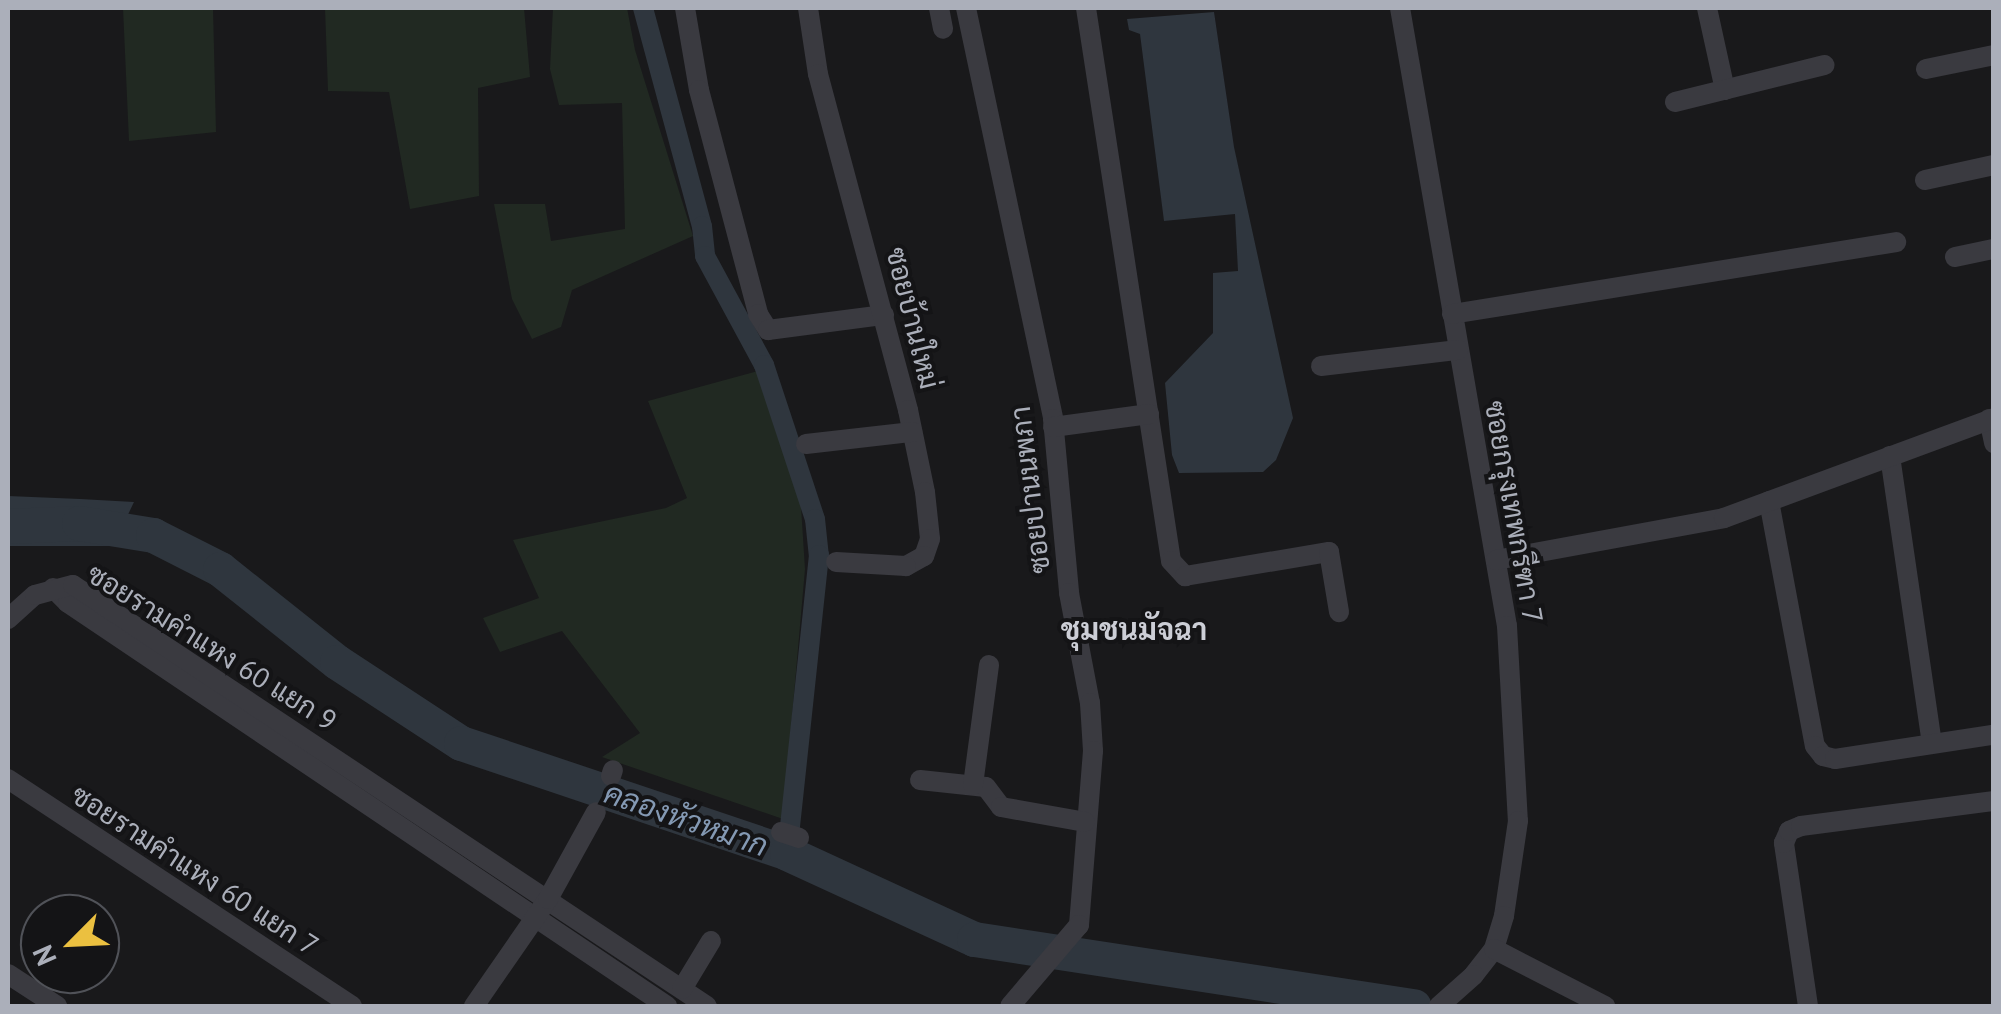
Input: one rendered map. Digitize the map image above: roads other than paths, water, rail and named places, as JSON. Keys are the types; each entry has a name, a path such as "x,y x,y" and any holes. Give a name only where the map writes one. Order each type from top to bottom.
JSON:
{"street":[{"path":"684,8 698,90 758,314 768,330 884,315"},
{"name":"ซอยบ้านใหม่","path":"808,8 818,74 912,432 930,539 924,556 906,566 836,562"},
{"name":"ซอยปานนพภา","path":"966,8 1053,427 1069,593 1090,704 1093,751 1084,822 1079,925 1068,943 1010,1006"},
{"path":"1086,8 1176,570 1185,576 1329,552 1339,612"},
{"name":"ซอยกรุงเทพกรีฑา 7","path":"1400,8 1507,626 1518,821 1504,916 1494,948 1474,976 1439,1006"},
{"path":"1707,8 1725,90"},
{"path":"1926,69 1994,55"},
{"path":"1675,102 1824,65"},
{"path":"1925,180 1994,164"},
{"path":"1452,314 1896,242"},
{"path":"1955,257 1994,249"},
{"path":"1321,366 1458,350"},
{"path":"1053,427 1149,414"},
{"path":"1496,560 1724,518 1991,418 1994,443"},
{"path":"806,444 912,432"},
{"path":"1890,456 1932,743"},
{"path":"1769,501 1815,746 1823,756 1835,759 1992,734"},
{"name":"ซอยรามคำแหง 60 แยก 9","path":"53,588 73,585 707,1006"},
{"path":"8,619 21,604 53,588"},
{"name":"ซอยรามคำแหง 60 แยก 9","path":"53,588 68,603 667,1006"},
{"path":"972,785 988,665"},
{"name":"ซอยรามคำแหง 60 แยก 7","path":"8,778 352,1006"},
{"path":"920,780 986,787 1001,807 1084,822"},
{"path":"1808,1006 1784,843 1789,831 1801,826 1994,801"},
{"path":"474,1006 548,899 596,812"},
{"path":"682,989 710,940"},
{"path":"1494,948 1606,1006"},
{"path":"8,974 56,1006"}],"waterway":[{"path":"643,8 702,226 705,256 764,365 815,519 819,555 787,853"},
{"name":"คลองหัวหมาก","path":"8,526 79,523 153,535 220,569 337,662 461,743 787,853 974,939 1414,1006"}],"district":[{"name":"ชุมชนมัจฉา","path":"1134,629"}]}
